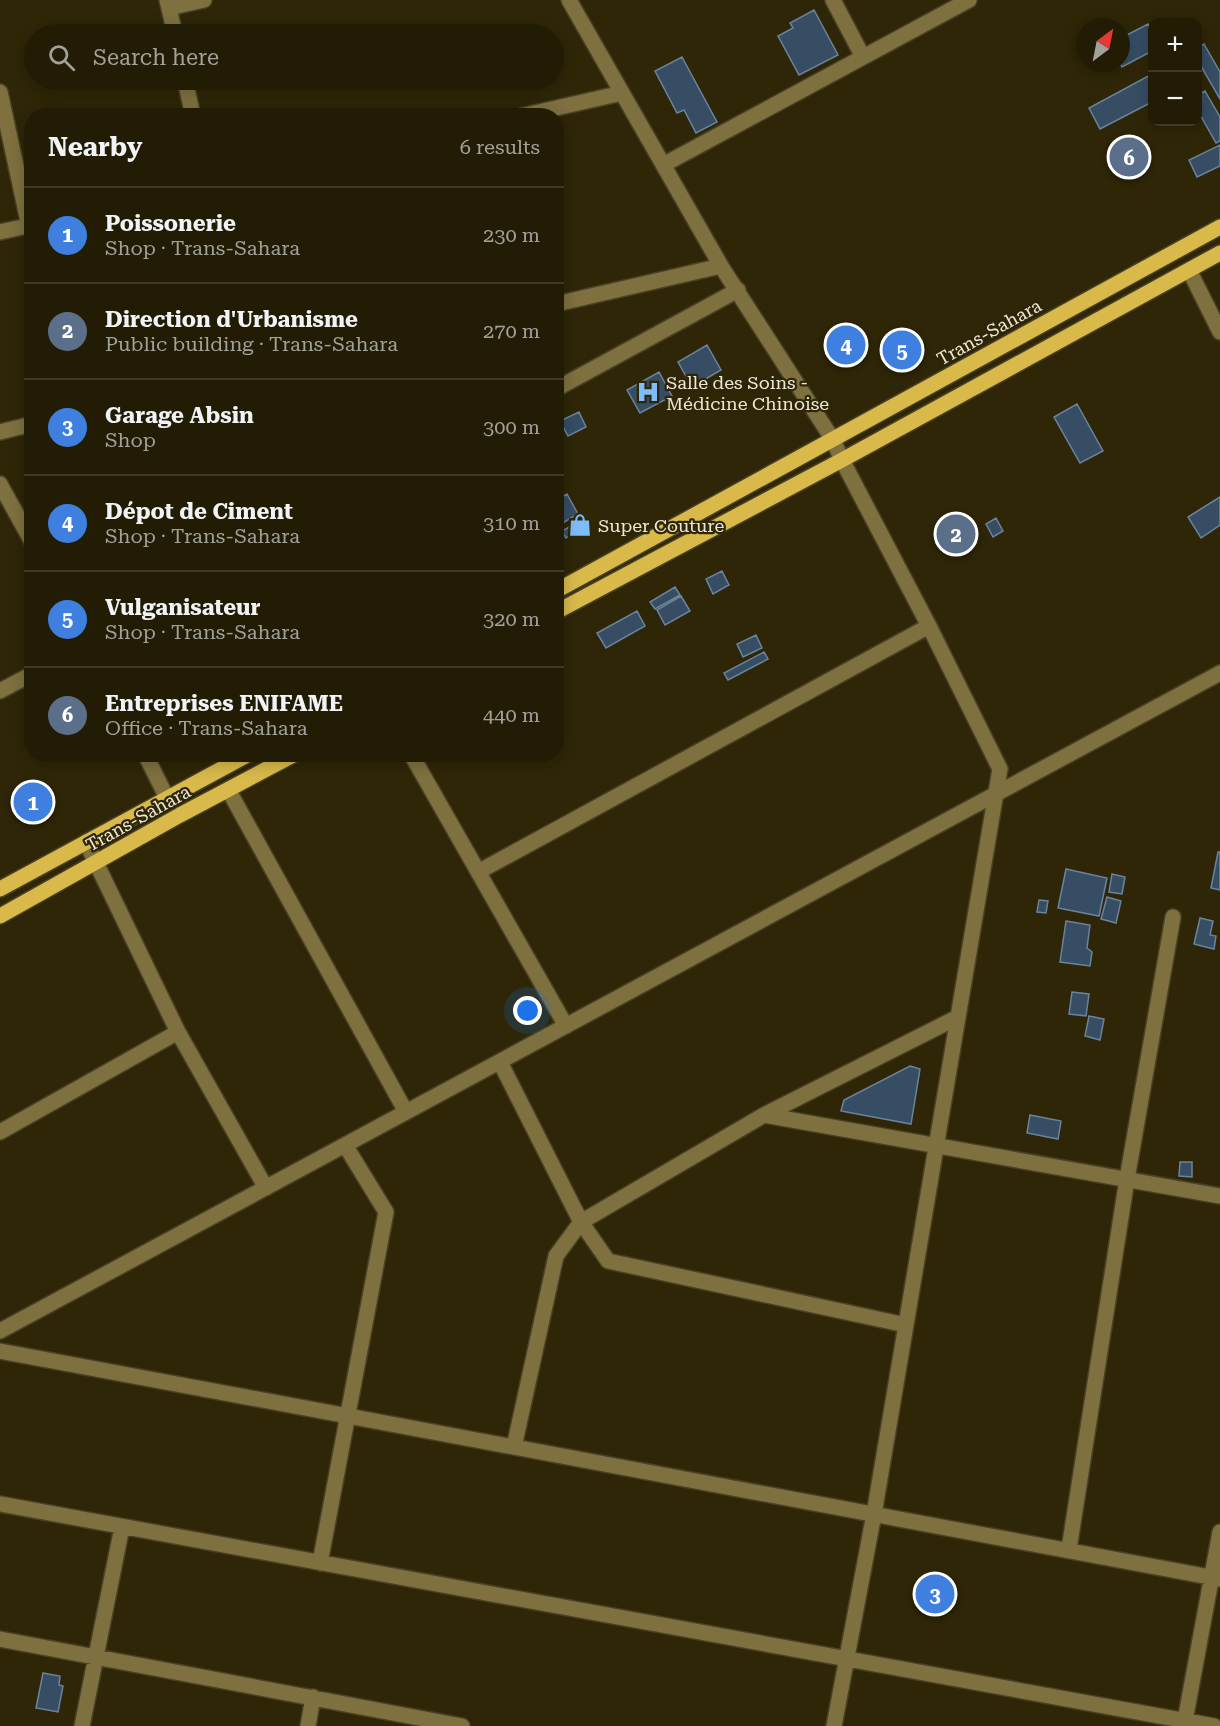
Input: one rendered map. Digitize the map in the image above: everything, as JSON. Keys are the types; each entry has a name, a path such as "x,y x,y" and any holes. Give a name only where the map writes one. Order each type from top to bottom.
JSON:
{"main road":[{"name":"Trans-Sahara","path":"564,587 1220,227"},
{"path":"564,608 842,460 1220,253"},
{"name":"Trans-Sahara","path":"0,889 234,762"},
{"name":"Trans-Sahara","path":"0,916 180,815 281,762"}],"street":[{"path":"173,24 168,4 204,0"},
{"path":"569,0 721,266 833,440 1000,769 874,1514 834,1726"},
{"path":"833,0 863,57"},
{"path":"663,165 969,0"},
{"path":"187,90 191,108"},
{"path":"0,92 24,198"},
{"path":"556,108 622,93"},
{"path":"0,232 24,226"},
{"path":"564,302 721,266"},
{"path":"1189,270 1220,332"},
{"path":"564,385 738,290"},
{"path":"0,432 24,426"},
{"path":"0,484 24,528"},
{"path":"478,872 929,626"},
{"path":"0,1331 1220,673"},
{"path":"0,691 24,678"},
{"path":"149,762 168,798"},
{"path":"416,762 566,1026"},
{"path":"229,791 406,1112"},
{"path":"86,843 178,1032 266,1188"},
{"path":"1069,1550 1127,1179 1173,917"},
{"path":"514,1447 556,1256 582,1222 764,1115 958,1017"},
{"path":"0,1131 178,1032"},
{"path":"500,1062 582,1222 608,1261 906,1324"},
{"path":"764,1115 1220,1196"},
{"path":"320,1563 386,1212 345,1145"},
{"path":"0,1352 1216,1578"},
{"path":"0,1504 1185,1723 1214,1726"},
{"path":"82,1726 122,1527"},
{"path":"1185,1723 1216,1578 1220,1532"},
{"path":"0,1639 462,1726"},
{"path":"308,1726 313,1697"}],"building":[{"path":"814,10 838,55 799,75 778,36 793,28 790,23"},
{"path":"1148,24 1148,53 1130,63 1130,33"},
{"path":"1204,44 1220,72 1220,99 1202,68 1202,45"},
{"path":"682,57 717,122 696,133 684,110 677,113 655,71"},
{"path":"1148,76 1148,104 1100,129 1089,108"},
{"path":"1205,91 1220,117 1220,141 1216,143 1202,118 1202,93"},
{"path":"1134,140 1146,165 1127,174 1115,150"},
{"path":"1220,145 1220,166 1197,177 1189,160"},
{"path":"707,345 721,370 692,387 678,362"},
{"path":"659,372 672,396 640,413 627,390"},
{"path":"1077,404 1103,451 1080,463 1054,417"},
{"path":"579,412 586,427 568,436 564,428 564,419"},
{"path":"567,494 578,514 564,522 564,496"},
{"path":"1220,497 1220,525 1201,538 1188,517"},
{"path":"996,518 1003,531 993,537 986,524"},
{"path":"580,521 584,527 566,538 564,530"},
{"path":"722,571 729,585 713,594 706,579"},
{"path":"675,587 680,595 655,609 650,602"},
{"path":"681,596 690,611 665,625 657,610"},
{"path":"637,611 645,626 606,648 597,633"},
{"path":"756,635 762,648 743,657 737,644"},
{"path":"764,652 768,659 728,680 724,673"},
{"path":"48,787 54,799 22,815 16,803"},
{"path":"1218,852 1220,852 1220,890 1211,888"},
{"path":"1066,869 1107,878 1099,916 1058,908"},
{"path":"1112,874 1125,877 1122,894 1109,892"},
{"path":"1107,897 1121,901 1116,923 1101,919"},
{"path":"1039,900 1048,901 1046,913 1037,912"},
{"path":"1200,918 1213,921 1210,935 1216,936 1214,949 1194,944"},
{"path":"1066,921 1090,925 1087,948 1092,952 1090,966 1060,962"},
{"path":"1072,992 1089,994 1086,1016 1069,1014"},
{"path":"1089,1016 1104,1019 1100,1040 1085,1036"},
{"path":"910,1066 920,1069 911,1124 841,1111 844,1100"},
{"path":"1030,1115 1061,1121 1058,1139 1027,1133"},
{"path":"1180,1162 1192,1162 1192,1177 1179,1176"},
{"path":"43,1673 60,1676 59,1685 63,1686 58,1712 36,1708"}],"place":[{"name":"Entreprises ENIFAME","path":"1129,157"},
{"name":"Dépot de Ciment","path":"846,345"},
{"name":"Vulganisateur","path":"902,350"},
{"name":"Salle des Soins - Médicine Chinoise","path":"648,392"},
{"name":"Super Couture","path":"580,525"},
{"name":"Direction d'Urbanisme","path":"956,534"},
{"name":"Poissonerie","path":"33,802"},
{"name":"Garage Absin","path":"935,1594"}]}
